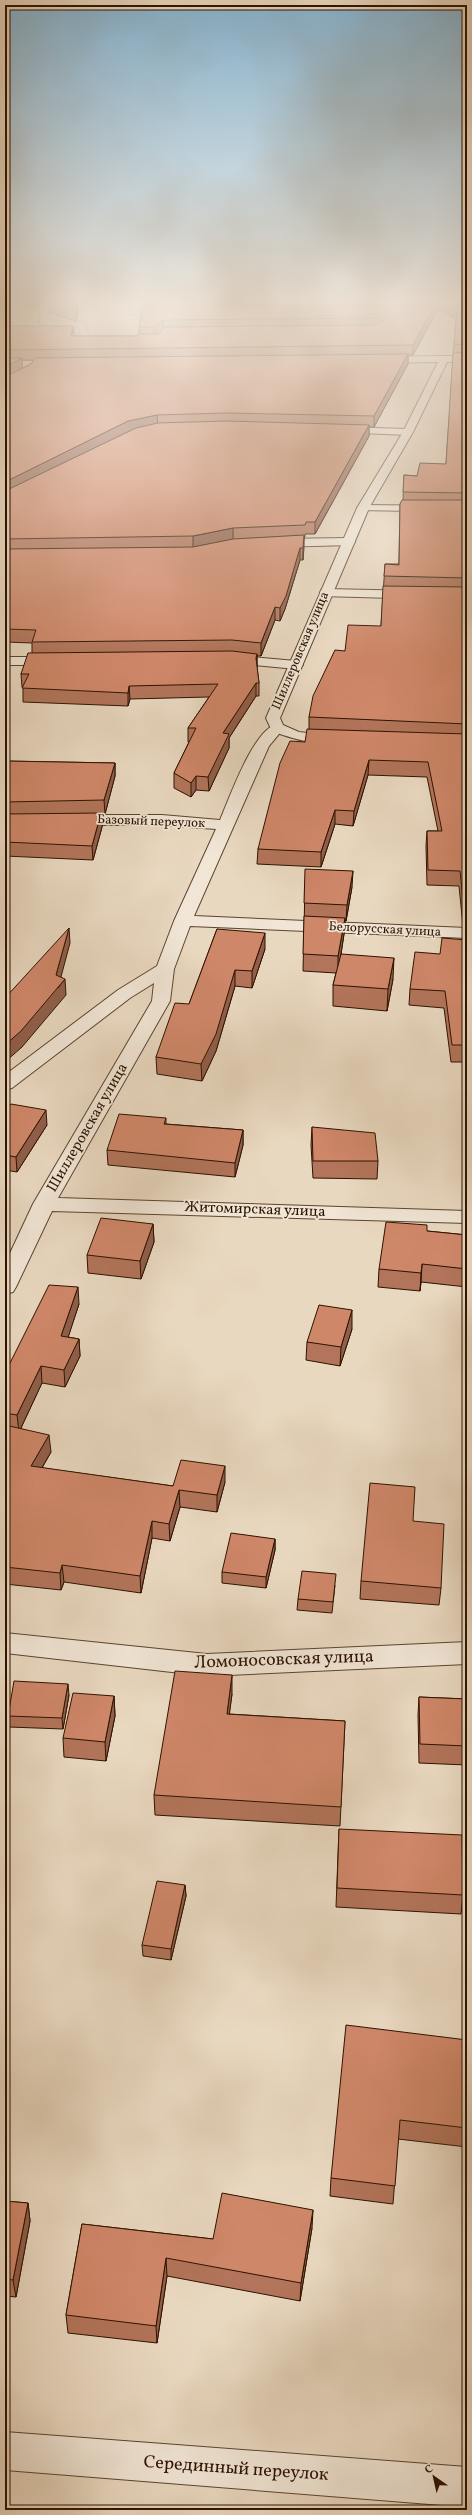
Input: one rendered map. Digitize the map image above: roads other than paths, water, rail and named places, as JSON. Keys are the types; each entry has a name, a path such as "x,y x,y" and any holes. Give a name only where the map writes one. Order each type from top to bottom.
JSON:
{"street":[{"name":"Шиллеровская улица","path":"5,1287 44,1204 161,1001 164,969 183,921 262,744 277,728 273,718 363,508 413,421"},
{"path":"329,430 408,432"},
{"path":"363,508 467,509"},
{"path":"261,544 349,542"},
{"path":"326,593 467,596"},
{"path":"216,659 296,665"},
{"path":"5,661 69,661"},
{"path":"277,728 296,736 349,740"},
{"name":"Базовый переулок","path":"58,820 162,820 226,825"},
{"name":"Белорусская улица","path":"183,921 467,933"},
{"path":"5,1084 124,994 164,969"},
{"name":"Житомирская улица","path":"44,1204 467,1217"},
{"name":"Ломоносовская улица","path":"5,1643 207,1665 467,1653"},
{"name":"Серединный переулок","path":"5,2451 467,2487"}]}
